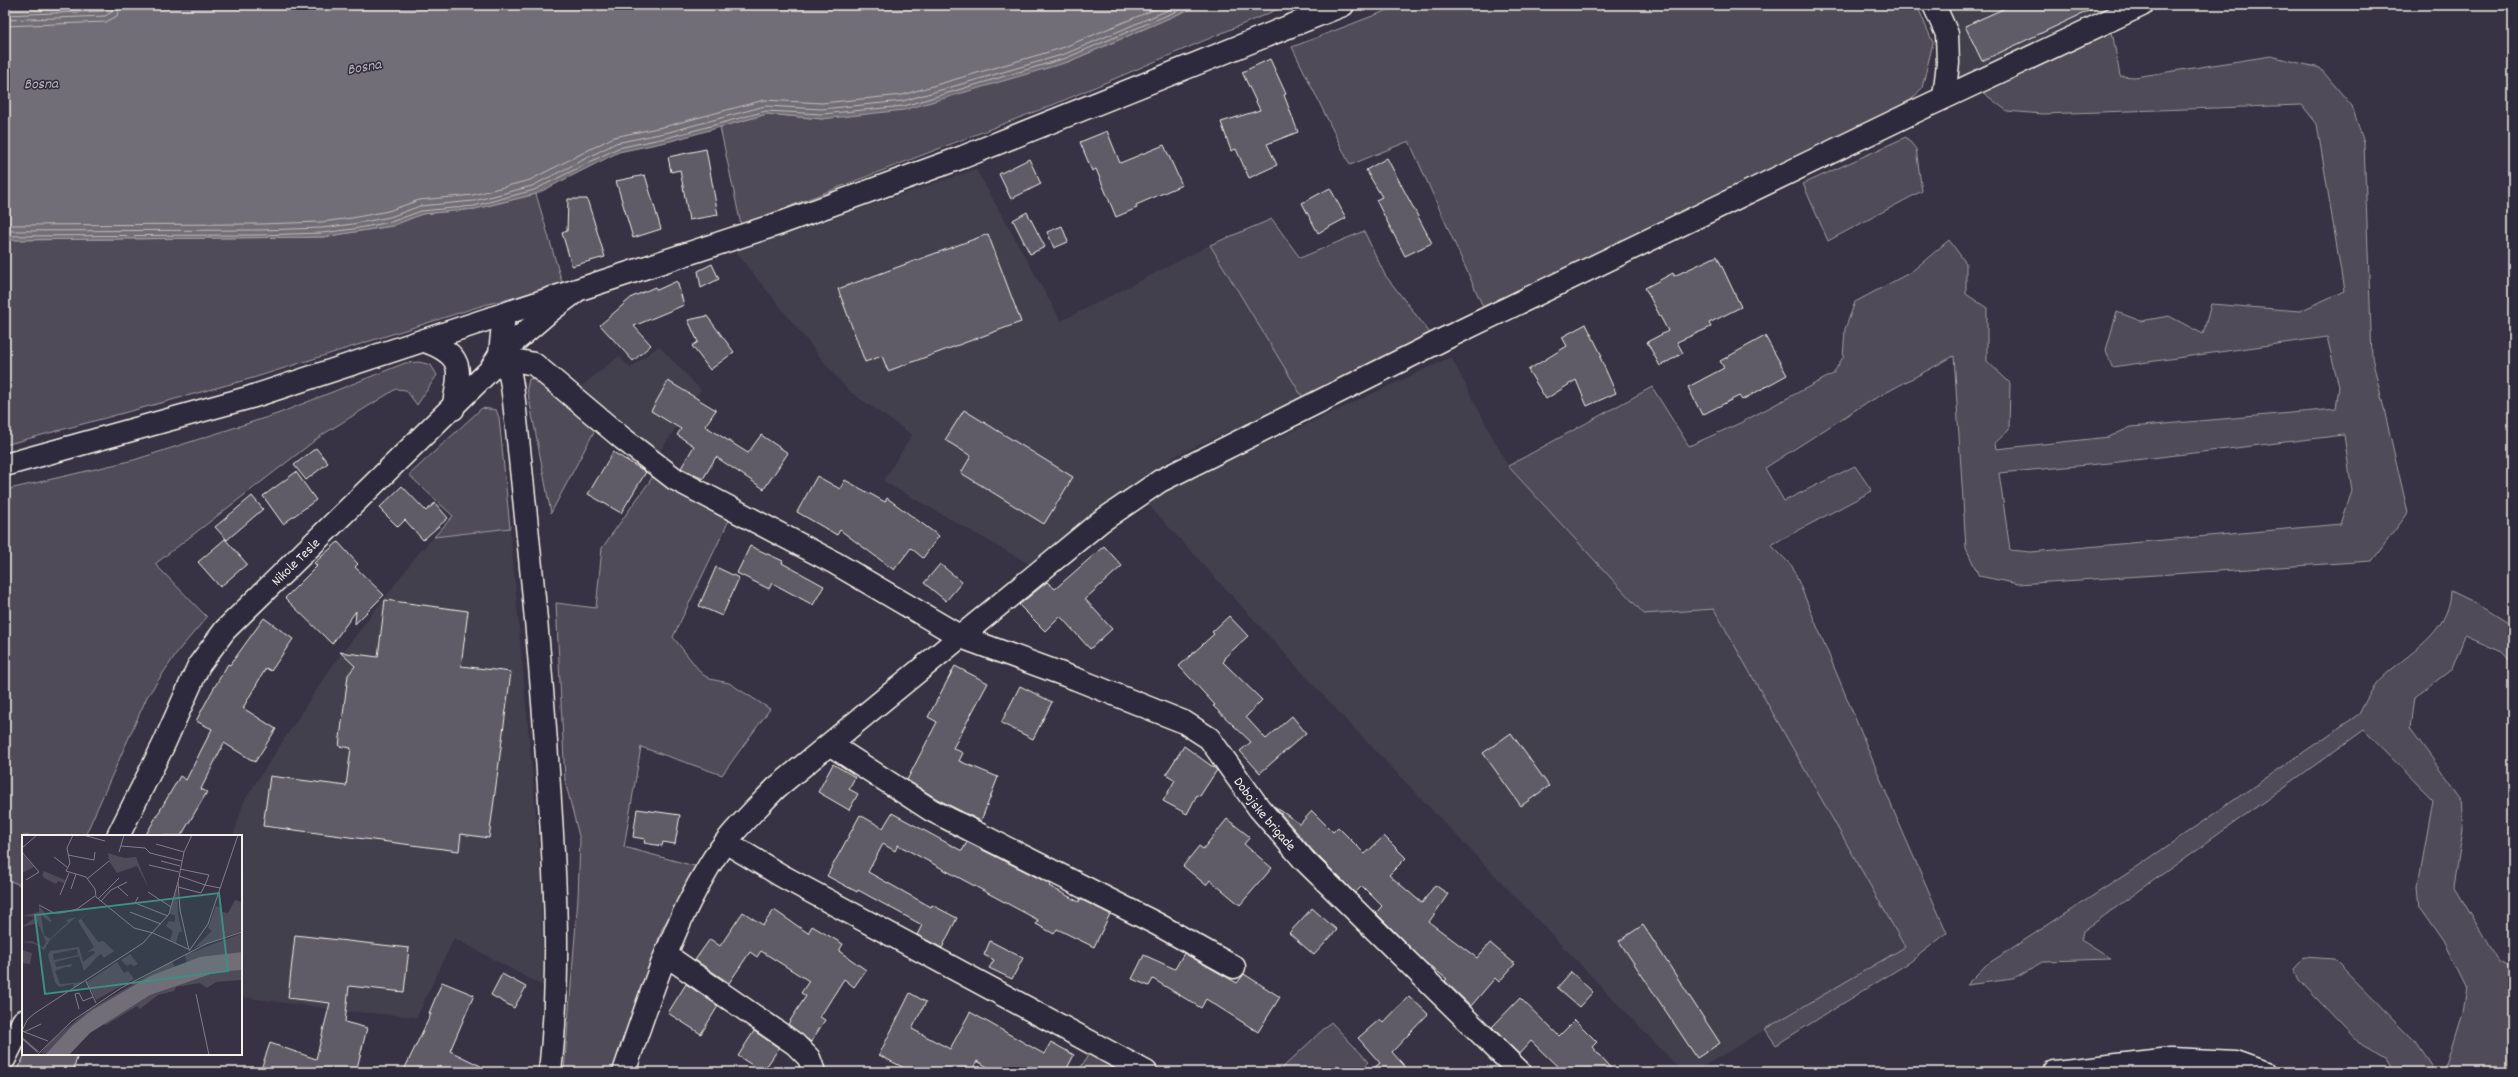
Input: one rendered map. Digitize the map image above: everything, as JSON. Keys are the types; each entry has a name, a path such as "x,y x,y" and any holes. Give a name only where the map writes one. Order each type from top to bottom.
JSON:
{"street":[{"path":"5,466 252,397 781,223 963,157 1343,5"},
{"path":"1934,5 1947,34 1948,63 1944,97"},
{"path":"624,1072 666,955 709,866 727,843 776,788 831,745 1100,522 1160,481 1444,339 1944,97 2142,5"},
{"path":"550,1072 556,1014 557,955 551,813 540,658 514,401 511,382 502,356 550,311 577,290"},
{"name":"Nikole Tesle","path":"118,835 163,746 199,665 225,630 453,409 490,370 502,356 504,314"},
{"path":"425,341 442,347 451,353 456,361 458,383 453,409"},
{"name":"Dobojske brigade","path":"502,356 534,364 622,438 675,479 835,563 961,637 1184,722 1209,738 1259,808 1304,860 1520,1072"},
{"path":"831,745 931,810 1157,924 1234,967"},
{"path":"727,843 782,876 1146,1072"},
{"path":"666,955 795,1044 809,1058 814,1072"},
{"path":"5,1058 22,1023"},
{"path":"2055,1072 2171,1059 2235,1062 2264,1072"}],"shaded area":[{"path":"5,5 129,5 72,10 5,11"},
{"path":"1199,5 1288,5 1055,104 741,225 720,127 767,114 822,119 1068,62"},
{"path":"1401,5 1917,5 1933,43 1922,88 1910,101 1686,212 1484,309 1409,141 1350,165 1292,47"},
{"path":"1946,5 2118,5 1956,83 1957,53 1954,23"},
{"path":"2112,31 2120,76 2135,77 2271,56 2320,68 2352,106 2364,143 2372,357 2408,513 2372,561 2018,584 1979,576 1966,548 1954,356 1863,405 1765,468 1784,501 1855,466 1872,491 1771,545 1792,566 1895,814 1947,933 1910,962 1776,1045 1765,1029 1905,947 1714,609 1644,614 1508,466 1652,387 1689,446 1740,423 1833,374 1843,357 1845,329 1855,302 1911,272 1949,240 1966,263 1966,294 1987,308 1987,361 2010,383 2009,430 1995,443 1996,449 2109,437 2131,427 2336,409 2339,387 2327,337 2112,367 2106,350 2117,312 2141,321 2169,316 2203,334 2211,304 2300,311 2344,291 2317,124 2302,105 2042,114 2007,111 1981,91","holes":["2344,435 2352,491 2341,524 2031,552 2010,550 1999,473 2110,463"]},
{"path":"1906,137 1916,149 1922,191 1828,241 1803,184"},
{"path":"976,169 1061,321 1210,245 1303,398 1177,455 1029,564 883,481 912,435 849,391 735,251"},
{"path":"536,194 563,286 484,305 253,378 5,445 5,240 323,237 392,226 422,214 475,209"},
{"path":"1272,219 1300,258 1364,231 1385,275 1430,333 1303,398 1210,245"},
{"path":"659,346 701,390 657,456 580,387 619,356 630,368"},
{"path":"1451,357 1508,466 1644,613 1714,609 1905,947 1694,1072 1683,1072 1344,718 1144,500"},
{"path":"419,362 431,365 437,375 417,405 406,390 396,389 322,435 155,564 207,617 178,651 147,697 85,835 22,835 22,886 5,879 5,490 134,460 277,414 405,363"},
{"path":"537,378 597,426 551,513 527,388 529,379"},
{"path":"482,408 496,410 499,417 510,528 434,537 453,516 409,475"},
{"path":"657,471 730,518 673,637 702,674 710,679 729,683 770,709 722,775 641,747 624,847 698,867 662,929 613,1072 564,1072 578,898 580,840 565,781 556,603 596,608 602,548"},
{"path":"510,528 541,870 543,986 454,938 417,1017 345,1011 242,997 242,835 233,835 244,801 330,669 418,554 434,537"},
{"path":"2451,591 2476,603 2513,626 2513,664 2502,652 2465,636 2452,669 2414,698 2410,728 2461,798 2463,829 2454,886 2499,962 2513,969 2513,1072 2444,1072 2462,1013 2466,987 2443,941 2420,908 2418,886 2433,800 2364,730 2083,931 2081,940 2111,959 2045,961 2013,979 1966,985 1986,965 2128,873 2359,714 2371,692 2380,680 2425,642 2435,631 2443,620 2449,606"},
{"path":"2305,957 2334,959 2414,1040 2436,1072 2393,1072 2385,1059 2362,1046 2299,980 2294,969"},
{"path":"1331,1022 1369,1062 1359,1072 1278,1072"},
{"path":"1090,1052 1126,1072 1078,1072"}],"water":[{"name":"Bosna","path":"129,5 1199,5 1068,62 904,110 822,119 767,114 671,141 619,152 536,194 475,209 422,214 392,226 323,237 5,240 5,11 72,10"}],"building":[{"path":"2012,5 2101,5 1982,61 1965,26"},
{"path":"1270,59 1286,94 1284,95 1298,132 1267,144 1277,165 1249,178 1236,149 1231,151 1221,122 1260,110 1242,72"},
{"path":"1107,131 1120,163 1164,145 1182,185 1136,205 1137,208 1116,217 1096,169 1092,171 1080,142"},
{"path":"706,149 718,215 689,220 680,170 671,172 668,157"},
{"path":"1387,158 1432,243 1405,256 1376,200 1382,197 1366,170"},
{"path":"1029,159 1041,184 1011,199 999,174"},
{"path":"645,175 661,229 633,238 616,181"},
{"path":"1330,188 1346,218 1318,233 1302,203"},
{"path":"568,199 587,199 605,257 572,266 562,233 567,231"},
{"path":"1027,212 1045,247 1030,254 1013,220"},
{"path":"1062,226 1068,242 1054,248 1047,232"},
{"path":"988,234 1021,322 888,371 882,356 865,362 838,289"},
{"path":"1717,256 1741,307 1709,323 1711,327 1677,342 1683,353 1660,366 1647,342 1668,331 1645,288 1673,273 1674,276"},
{"path":"712,264 719,279 701,288 698,271"},
{"path":"677,281 684,305 634,326 651,345 633,361 600,325 632,297 655,287 657,290"},
{"path":"707,316 734,352 710,370 692,346 698,342 688,320"},
{"path":"1586,324 1602,356 1600,357 1616,393 1587,406 1576,380 1546,399 1528,370 1567,346 1562,337"},
{"path":"1765,336 1787,375 1742,400 1739,396 1702,415 1688,387 1724,368 1720,361"},
{"path":"668,381 716,410 705,426 748,453 761,435 788,453 764,489 716,457 703,479 681,468 694,446 677,435 681,429 651,411"},
{"path":"964,410 1073,477 1044,524 961,473 971,456 945,440"},
{"path":"316,448 328,463 306,480 294,465"},
{"path":"613,452 646,472 621,513 588,494"},
{"path":"296,472 316,500 283,524 263,496"},
{"path":"817,476 840,489 845,480 885,502 887,498 939,536 923,558 911,548 894,570 840,530 837,535 797,512"},
{"path":"402,486 426,511 435,503 448,518 423,540 405,520 398,527 379,508"},
{"path":"252,496 263,509 227,540 215,527"},
{"path":"225,539 247,564 220,587 198,562"},
{"path":"338,542 358,564 355,567 384,595 355,624 356,611 332,644 285,598 317,566 314,563"},
{"path":"750,546 783,561 782,563 824,586 813,605 772,583 769,589 737,573"},
{"path":"1104,546 1122,566 1085,599 1112,629 1090,649 1060,616 1045,631 1019,605 1047,582 1055,589"},
{"path":"940,564 962,582 946,601 924,583"},
{"path":"716,567 739,578 722,616 699,606"},
{"path":"385,600 468,611 461,666 511,672 489,838 461,834 459,851 263,826 270,776 346,786 351,748 339,746 348,675 355,666 340,652 378,657"},
{"path":"1229,616 1248,636 1224,658 1225,660 1223,662 1262,700 1246,717 1266,739 1292,716 1306,733 1260,773 1240,751 1251,742 1213,706 1215,705 1179,666 1214,634 1212,632"},
{"path":"264,618 293,639 271,671 266,668 243,708 276,729 255,762 224,743 201,789 207,792 182,835 146,835 180,776 186,780 212,729 196,721 228,664 230,665"},
{"path":"955,666 988,683 953,748 963,753 959,761 998,777 981,821 937,799 907,780 937,722 928,717"},
{"path":"1020,686 1052,702 1033,739 1001,723"},
{"path":"1511,733 1549,786 1521,806 1483,753"},
{"path":"1184,746 1217,770 1200,796 1197,795 1187,814 1163,801 1175,780 1166,774"},
{"path":"833,764 855,777 849,789 858,794 849,810 818,792"},
{"path":"1274,806 1300,824 1312,811 1333,832 1338,827 1365,854 1384,836 1406,858 1389,875 1422,903 1435,885 1448,894 1429,922 1477,958 1490,943 1515,964 1499,982 1495,978 1471,1006 1445,981 1447,979 1426,963 1376,913 1382,906 1362,886 1355,893 1313,851"},
{"path":"637,809 680,815 675,844 663,842 662,846 644,843 645,839 633,837"},
{"path":"892,813 962,851 967,842 1050,884 1049,886 1079,902 1080,899 1110,914 1094,947 1057,929 1054,934 1036,924 1038,920 898,845 895,851 883,844 868,872 931,907 932,905 957,918 942,948 917,935 922,925 858,890 857,892 827,876 860,815 883,828"},
{"path":"1227,819 1250,837 1244,844 1272,868 1240,905 1210,880 1206,885 1183,866 1199,846 1203,849"},
{"path":"1312,908 1337,930 1314,955 1289,933"},
{"path":"774,910 808,933 812,926 843,944 839,951 866,970 854,987 844,979 820,1017 825,1020 811,1042 788,1024 806,996 801,993 809,981 761,951 757,957 750,952 729,983 695,960 710,939 720,946 743,912 763,925"},
{"path":"1643,925 1720,1043 1697,1058 1619,941"},
{"path":"295,935 409,948 404,992 349,986 345,1022 367,1028 356,1072 260,1072 270,1043 316,1059 330,1003 288,998"},
{"path":"990,941 1023,958 1012,979 989,968 994,960 984,955"},
{"path":"1184,953 1237,983 1244,974 1280,997 1258,1032 1206,999 1201,1008 1153,979 1149,986 1132,979 1144,955 1175,969"},
{"path":"1571,972 1593,992 1579,1007 1557,988"},
{"path":"502,974 526,987 514,1008 491,995"},
{"path":"442,982 474,995 450,1051 493,1072 403,1072 431,1014 429,1013"},
{"path":"686,984 718,1006 701,1034 668,1013"},
{"path":"910,993 926,1002 912,1029 950,1049 970,1012 1044,1054 1051,1042 1074,1055 1065,1072 1040,1072 1030,1066 1027,1072 996,1072 977,1061 971,1072 912,1072 879,1055"},
{"path":"1409,996 1428,1014 1392,1052 1410,1072 1369,1072 1380,1063 1358,1038 1380,1019 1383,1023"},
{"path":"1520,998 1559,1036 1575,1020 1597,1042 1592,1047 1614,1072 1563,1072 1531,1041 1519,1054 1492,1027"},
{"path":"754,1031 779,1048 763,1072 738,1056"},
{"path":"25,1055 78,1055 73,1072 17,1072"}]}
